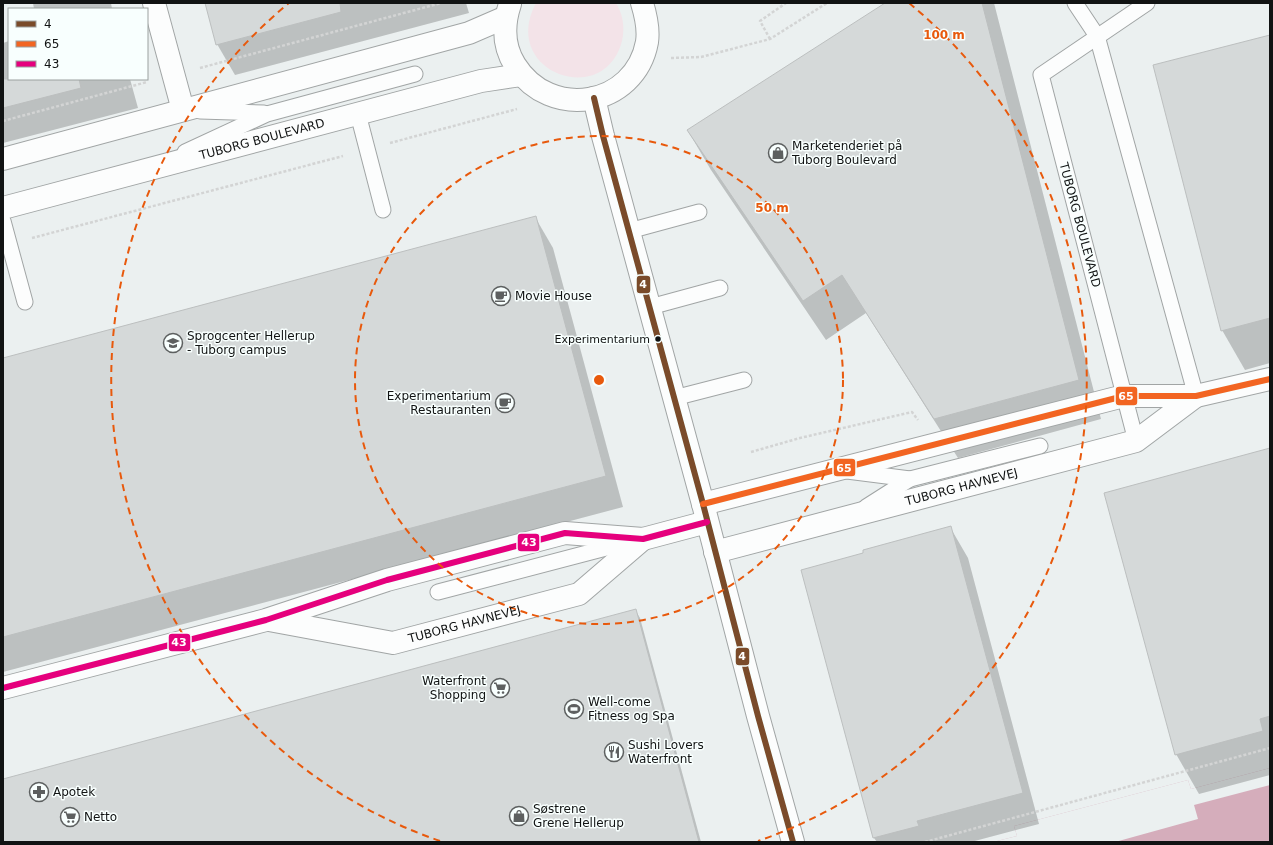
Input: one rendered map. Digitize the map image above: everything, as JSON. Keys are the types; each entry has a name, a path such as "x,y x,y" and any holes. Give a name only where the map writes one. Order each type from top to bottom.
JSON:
{"street":[{"path":"154,3 183,110"},
{"path":"508,10 505,38 510,58 521,75 536,88 553,97 574,100 594,98 613,90 629,78 640,60 647,42 647,22 642,3"},
{"path":"3,159 469,33 508,10"},
{"name":"TUBORG BOULEVARD","path":"3,208 481,81 521,75"},
{"path":"594,98 793,842"},
{"name":"TUBORG HAVNEVEJ","path":"266,620 393,643 579,594 643,539 705,513 836,469 1124,396 1196,396 1270,379"},
{"name":"TUBORG HAVNEVEJ","path":"715,552 1136,441 1196,396"},
{"name":"TUBORG HAVNEVEJ","path":"3,688 266,620 387,580 565,533 643,539"}],"lane":[{"path":"1075,3 1097,36 1196,396"},
{"name":"TUBORG BOULEVARD","path":"1136,441 1041,75 1147,3"},
{"path":"152,168 267,114 415,74"},
{"path":"183,110 267,114"},
{"path":"358,114 383,210"},
{"path":"629,231 699,212"},
{"path":"3,222 25,302"},
{"path":"650,307 720,288"},
{"path":"674,398 744,380"},
{"path":"849,516 910,480 1040,446"},
{"path":"836,469 910,480"},
{"path":"438,592 643,539"}],"path":[{"path":"3,121 441,3"},
{"path":"770,39 760,21 786,3"},
{"path":"640,60 700,56 770,39 827,3"},
{"path":"9,244 490,117 553,97"},
{"path":"751,452 800,438 912,412 921,424"},
{"path":"925,842 1270,748"}],"shaded area":[{"path":"536,3 616,3 622,16 623,31 622,41 612,62 596,74 577,77 558,74 542,64 531,48 528,27"},
{"path":"1270,768 1270,842 993,842 1017,836 1014,826 1188,780 1191,789"}],"pier":[{"path":"1270,768 1270,785 1194,805 1198,819 1115,842 993,842 1017,836 1014,826 1188,780 1191,789"}],"building":[{"path":"205,3 340,3 341,12 216,45"},
{"path":"885,3 982,3 1079,380 934,419 842,275 803,301 687,130"},
{"path":"1270,35 1270,318 1221,331 1153,65"},
{"path":"3,79 79,80 81,88 3,108"},
{"path":"536,216 606,476 3,637 3,358"},
{"path":"1270,448 1270,716 1260,719 1263,731 1175,755 1104,493"},
{"path":"951,526 1023,793 917,821 919,826 873,838 801,570 863,553 863,550"},
{"name":"Waterfront Shopping","path":"636,609 699,842 3,842 3,779"}],"transit line":[{"name":"4","path":"594,98 703,504 758,716 793,842"},
{"name":"65","path":"703,504 1124,396 1196,396 1270,379"},
{"name":"43","path":"3,688 266,620 387,580 565,533 643,539 707,522"}],"place":[{"name":"Marketenderiet på Tuborg Boulevard","path":"778,153"},
{"name":"Movie House","path":"501,296"},
{"name":"Experimentarium","path":"658,339"},
{"name":"Sprogcenter Hellerup - Tuborg campus","path":"173,343"},
{"name":"Experimentarium Restauranten","path":"505,403"},
{"name":"Waterfront Shopping","path":"500,688"},
{"name":"Well-come Fitness og Spa","path":"574,709"},
{"name":"Sushi Lovers Waterfront","path":"614,752"},
{"name":"Apotek","path":"39,792"},
{"name":"Søstrene Grene Hellerup","path":"519,816"},
{"name":"Netto","path":"70,817"}]}
